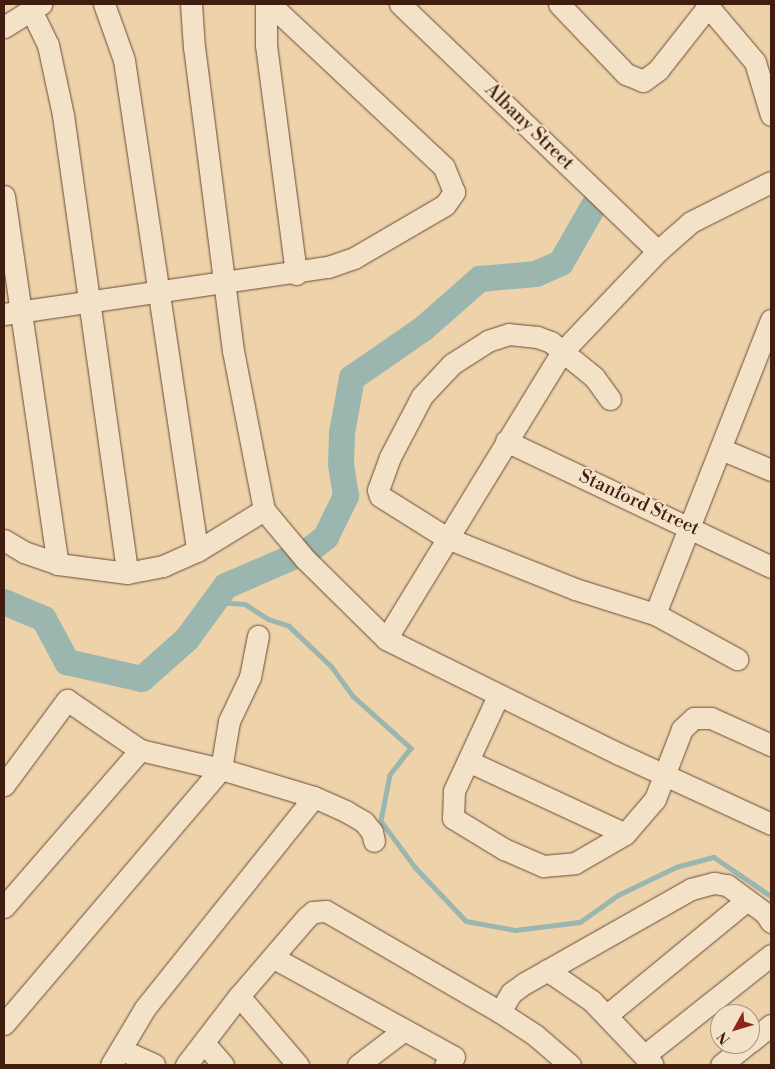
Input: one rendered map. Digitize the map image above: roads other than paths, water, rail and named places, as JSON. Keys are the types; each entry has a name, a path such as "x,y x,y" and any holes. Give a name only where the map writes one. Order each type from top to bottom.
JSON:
{"street":[{"path":"104,4 124,60 197,552"},
{"path":"191,4 194,48 226,284 233,351 264,510 305,559 386,639 498,696 771,824"},
{"path":"266,4 266,44 296,274"},
{"path":"12,313 91,303 159,291 296,274 354,258 445,205 454,192 444,166 270,4"},
{"name":"Albany Street","path":"400,4 658,251"},
{"path":"559,4 626,74 643,81 658,70 708,5 755,62 771,115"},
{"path":"4,27 36,7 56,70 91,303 127,572"},
{"path":"386,639 562,352 658,251 691,222 771,182"},
{"path":"4,196 12,313 58,564"},
{"path":"655,614 771,320"},
{"path":"610,400 594,377 562,352 537,337 509,334 488,341 452,364 422,396 390,457 378,490 380,496 447,538 575,589 655,614 737,659"},
{"name":"Stanford Street","path":"506,441 771,567"},
{"path":"720,450 771,470"},
{"path":"4,540 24,552 58,564 127,572 163,566 197,552 264,510"},
{"path":"4,1024 221,769 230,721 250,677 258,636"},
{"path":"498,696 454,791 453,818 504,850 543,866 574,863 625,834 655,799 666,776 682,729 694,718 711,718 771,745"},
{"path":"4,785 67,700 140,750 221,769 314,797 356,816 372,832 374,841"},
{"path":"4,907 140,750"},
{"path":"468,761 625,834"},
{"path":"154,1064 117,1058 146,1008 314,797"},
{"path":"500,1012 511,993 691,889 714,883 727,885 771,922"},
{"path":"607,1015 747,900"},
{"path":"186,1065 240,996 313,912 326,911 500,1012 534,1035 570,1065"},
{"path":"548,970 607,1015 649,1060 771,955"},
{"path":"274,958 403,1031 455,1063"},
{"path":"240,996 298,1065"},
{"path":"760,1034 771,1025"},
{"path":"358,1065 403,1031"},
{"path":"204,1043 223,1065"},
{"path":"721,1065 735,1054"}],"waterway":[{"path":"312,548 326,537 346,496 341,464 342,433 352,378 423,329 480,279 536,274 561,263 596,202"},
{"path":"4,602 44,619 67,662 142,679 187,639 226,586 295,556"},
{"path":"216,602 245,604 268,619 289,626 332,667 353,696 411,748 390,775 381,821 415,867 466,921 515,930 580,922 618,895 676,867 714,857 771,896"}]}
